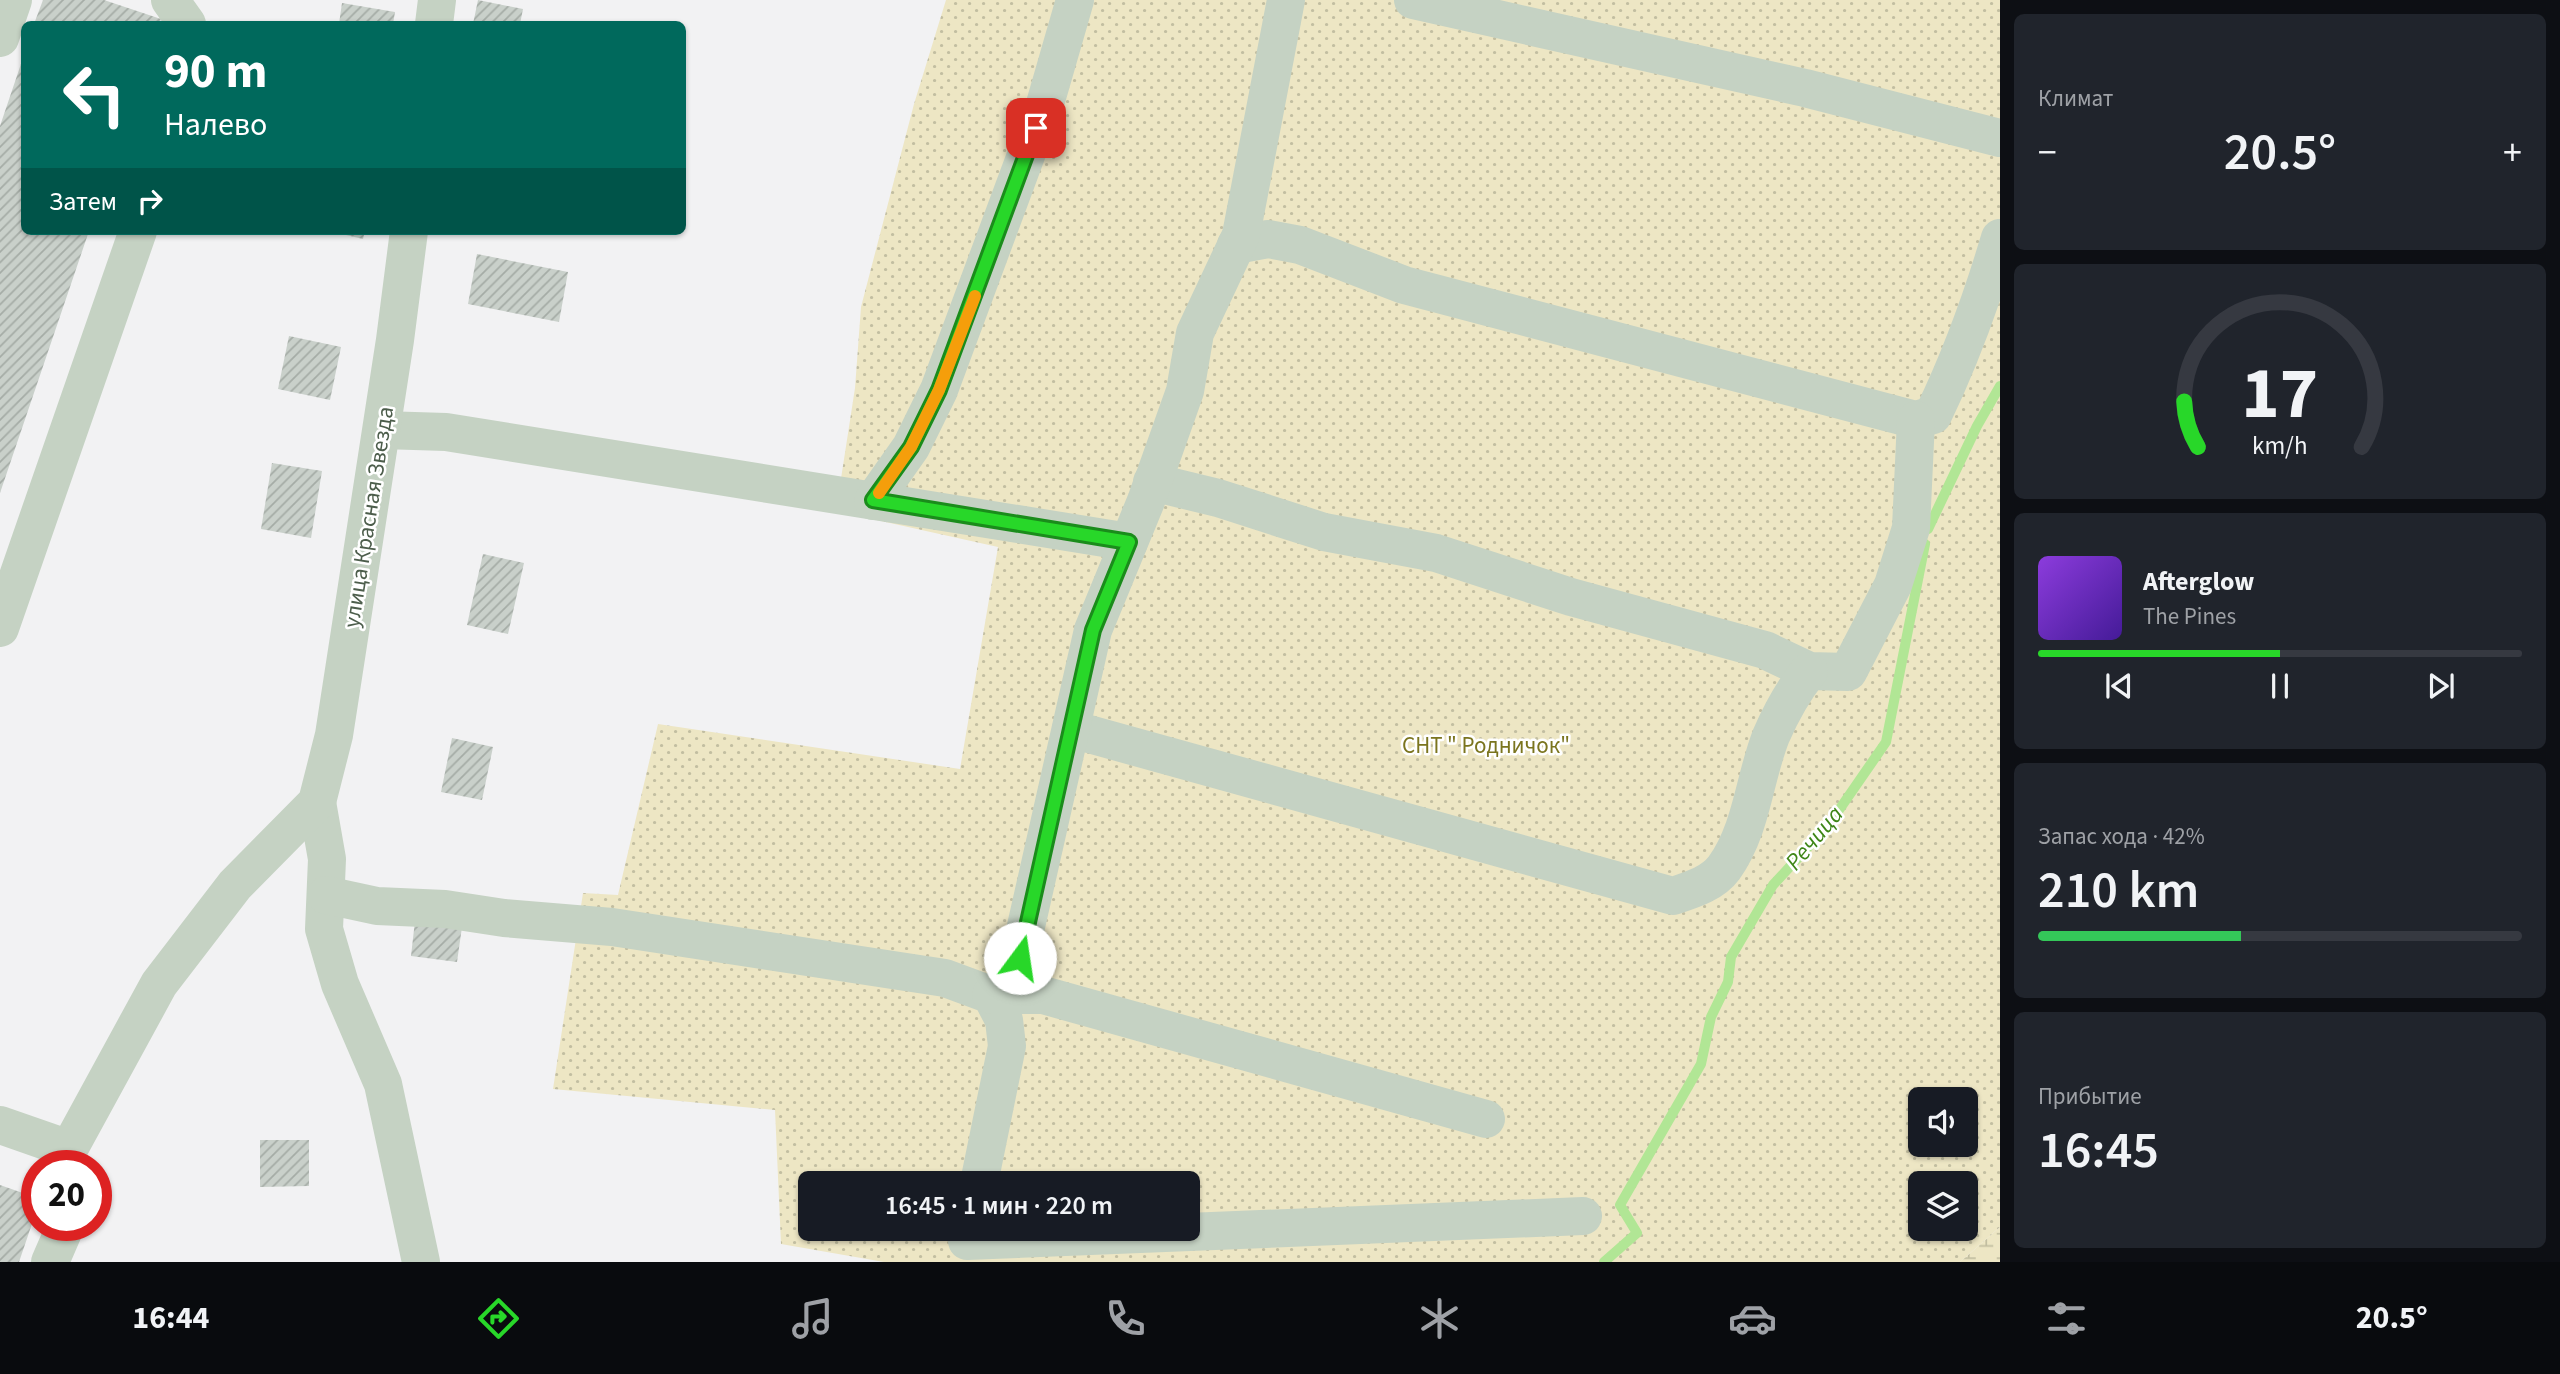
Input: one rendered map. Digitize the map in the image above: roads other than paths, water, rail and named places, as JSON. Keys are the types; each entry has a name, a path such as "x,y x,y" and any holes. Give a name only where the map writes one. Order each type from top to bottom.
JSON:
{"street":[{"path":"0,38 13,0"},
{"path":"170,0 185,21"},
{"path":"434,21 437,0"},
{"path":"873,500 911,447 939,390 1045,104 1075,0"},
{"path":"991,995 1015,975 1093,630 1152,482 1185,390 1195,333 1241,235 1286,0"},
{"path":"1413,0 1805,88 2000,138"},
{"path":"0,628 137,235"},
{"name":"улица Красная Звезда","path":"408,235 382,430 334,735 317,802 327,859 324,929 340,984 383,1084 421,1262"},
{"path":"1236,245 1268,239 1300,245 1404,285 1916,420 1934,415 1980,305 2000,238"},
{"path":"1152,482 1218,498 1324,532 1436,553 1571,597 1765,650 1809,671 1848,672 1893,585 1911,528 1916,420"},
{"path":"382,430 446,432 1129,542"},
{"path":"1071,729 1673,896 1701,887 1723,869 1746,825 1771,736 1794,690 1809,671"},
{"path":"81,1150 159,985 235,885 317,802"},
{"path":"326,895 377,906 445,909 505,918 612,927 945,978 991,995 1044,995 1486,1119"},
{"path":"981,1171 1007,1046 1004,1020 991,995"},
{"path":"0,1125 61,1150"},
{"path":"966,1244 1583,1216"},
{"path":"50,1262 59,1241"}],"waterway":[{"name":"Речица","path":"1928,529 1977,426 2000,386"},
{"name":"Речица","path":"1604,1262 1637,1233 1620,1205 1701,1064 1711,1017 1728,982 1731,957 1773,885 1830,823 1886,742 1925,544"}],"park label":[{"name":"СНТ \" Родничок\"","path":"1486,745"}]}
